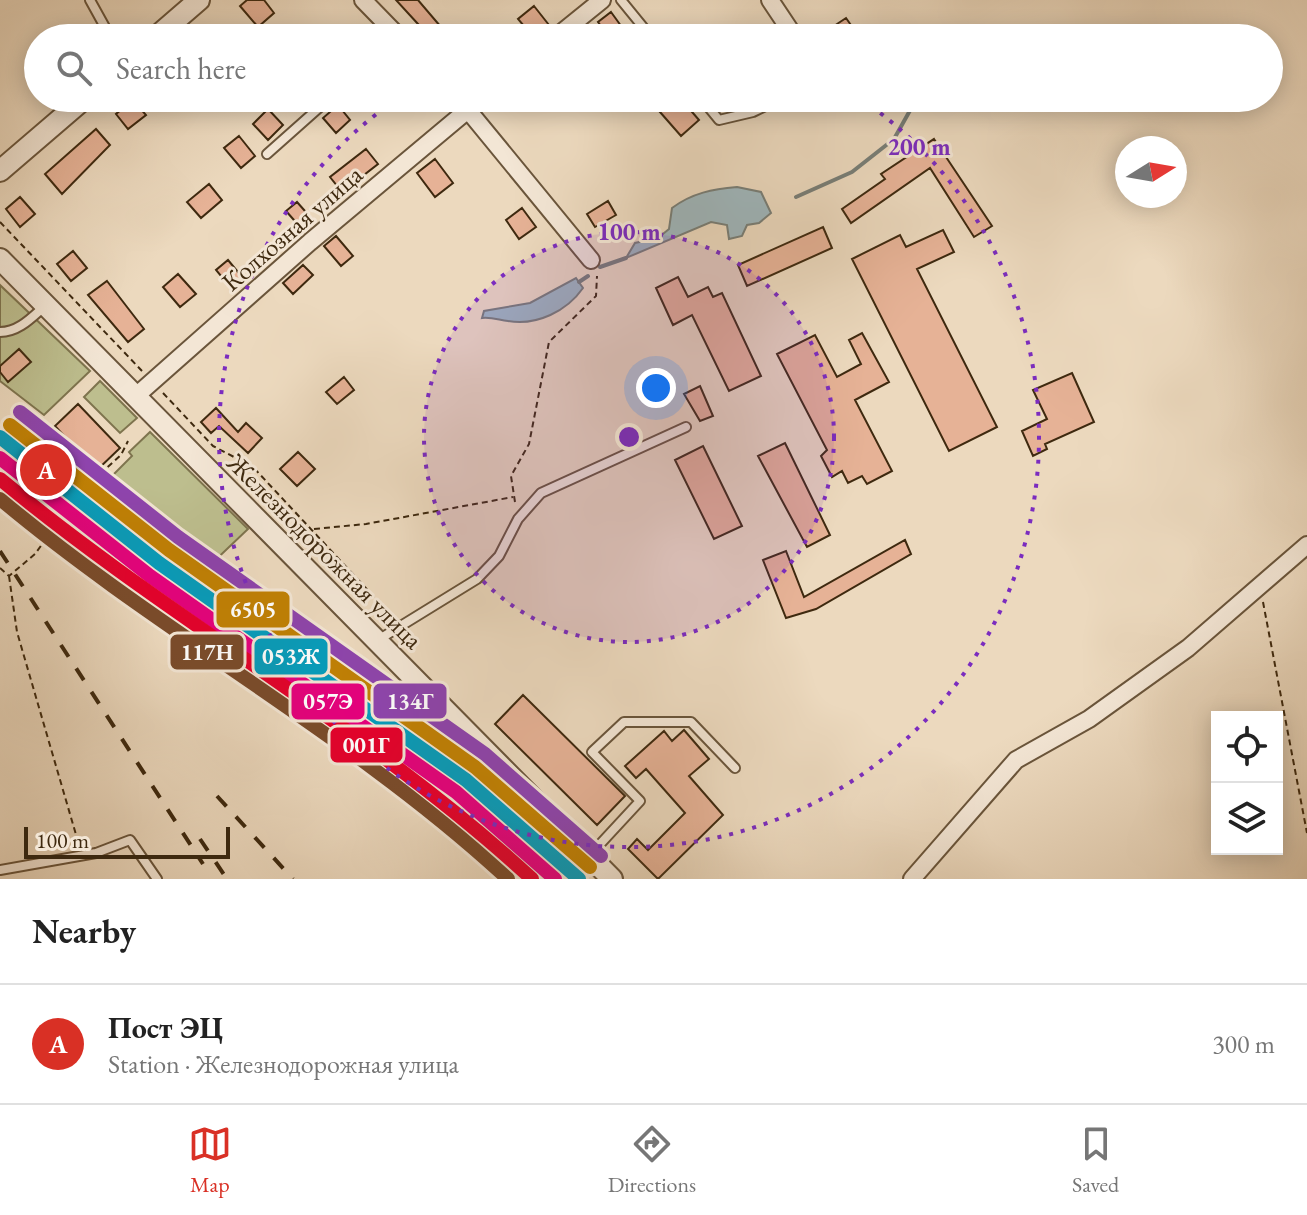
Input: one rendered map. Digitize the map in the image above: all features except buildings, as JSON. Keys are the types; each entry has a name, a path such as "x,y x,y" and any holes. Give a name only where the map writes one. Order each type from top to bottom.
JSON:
{"street":[{"path":"171,24 199,0"},
{"path":"363,0 386,24"},
{"path":"572,24 602,0"},
{"path":"770,0 784,24"},
{"path":"0,171 69,112"},
{"name":"Колхозная улица","path":"136,396 454,112"},
{"path":"470,112 591,260"},
{"name":"Железнодорожная улица","path":"0,259 612,879"},
{"path":"912,879 1016,760 1089,719 1188,648 1307,545"}],"lane":[{"path":"90,0 103,24"},
{"path":"621,0 641,24"},
{"path":"267,154 314,112"},
{"path":"712,112 719,120 753,112"},
{"path":"0,332 10,332 22,326 46,305"},
{"path":"377,640 477,579 499,556 518,519 541,493 686,427"},
{"path":"589,856 640,801 592,752 624,722 691,722 735,768"},
{"path":"0,870 82,855 130,840 157,879"}],"path":[{"path":"0,222 213,446 253,467 401,626"},
{"path":"518,519 511,476 529,444 549,342 596,296 597,276 591,260"},
{"path":"9,576 35,554 79,493 121,455 128,441"},
{"path":"311,530 366,524 514,497"},
{"path":"0,568 9,576 17,632 66,789 82,855"},
{"path":"1260,586 1307,833"}],"green space":[{"path":"0,285 90,371 44,415 0,381"},
{"path":"100,381 137,418 120,433 84,397"},
{"path":"150,432 248,529 206,569 139,532 85,491 100,476 106,482 132,456 129,452"}],"water":[{"path":"737,187 761,192 771,213 759,223 747,225 742,236 729,239 727,225 711,222 626,258 635,243 658,238 669,229 672,208 703,193"},
{"path":"576,278 583,288 569,304 550,315 519,322 482,318 484,311 530,303"}],"waterway":[{"path":"796,197 852,172 894,139 909,112"},
{"path":"600,267 626,258"},
{"path":"579,282 588,276"}],"railway":[{"path":"0,551 203,864"},
{"path":"217,796 293,879"},
{"path":"200,839 227,879"}],"transit line":[{"name":"134Г","path":"20,412 178,537 485,754 601,856"},
{"name":"6505","path":"10,425 169,550 475,767 590,867"},
{"name":"053Ж","path":"0,437 159,563 466,780 579,879"},
{"name":"057Э","path":"0,458 150,576 456,792 555,879"},
{"name":"001Г","path":"0,479 132,580 404,773 532,879"},
{"name":"117Н","path":"0,499 126,596 386,778 508,879"}],"place":[{"name":"Пост ЭЦ","path":"46,470"}]}
